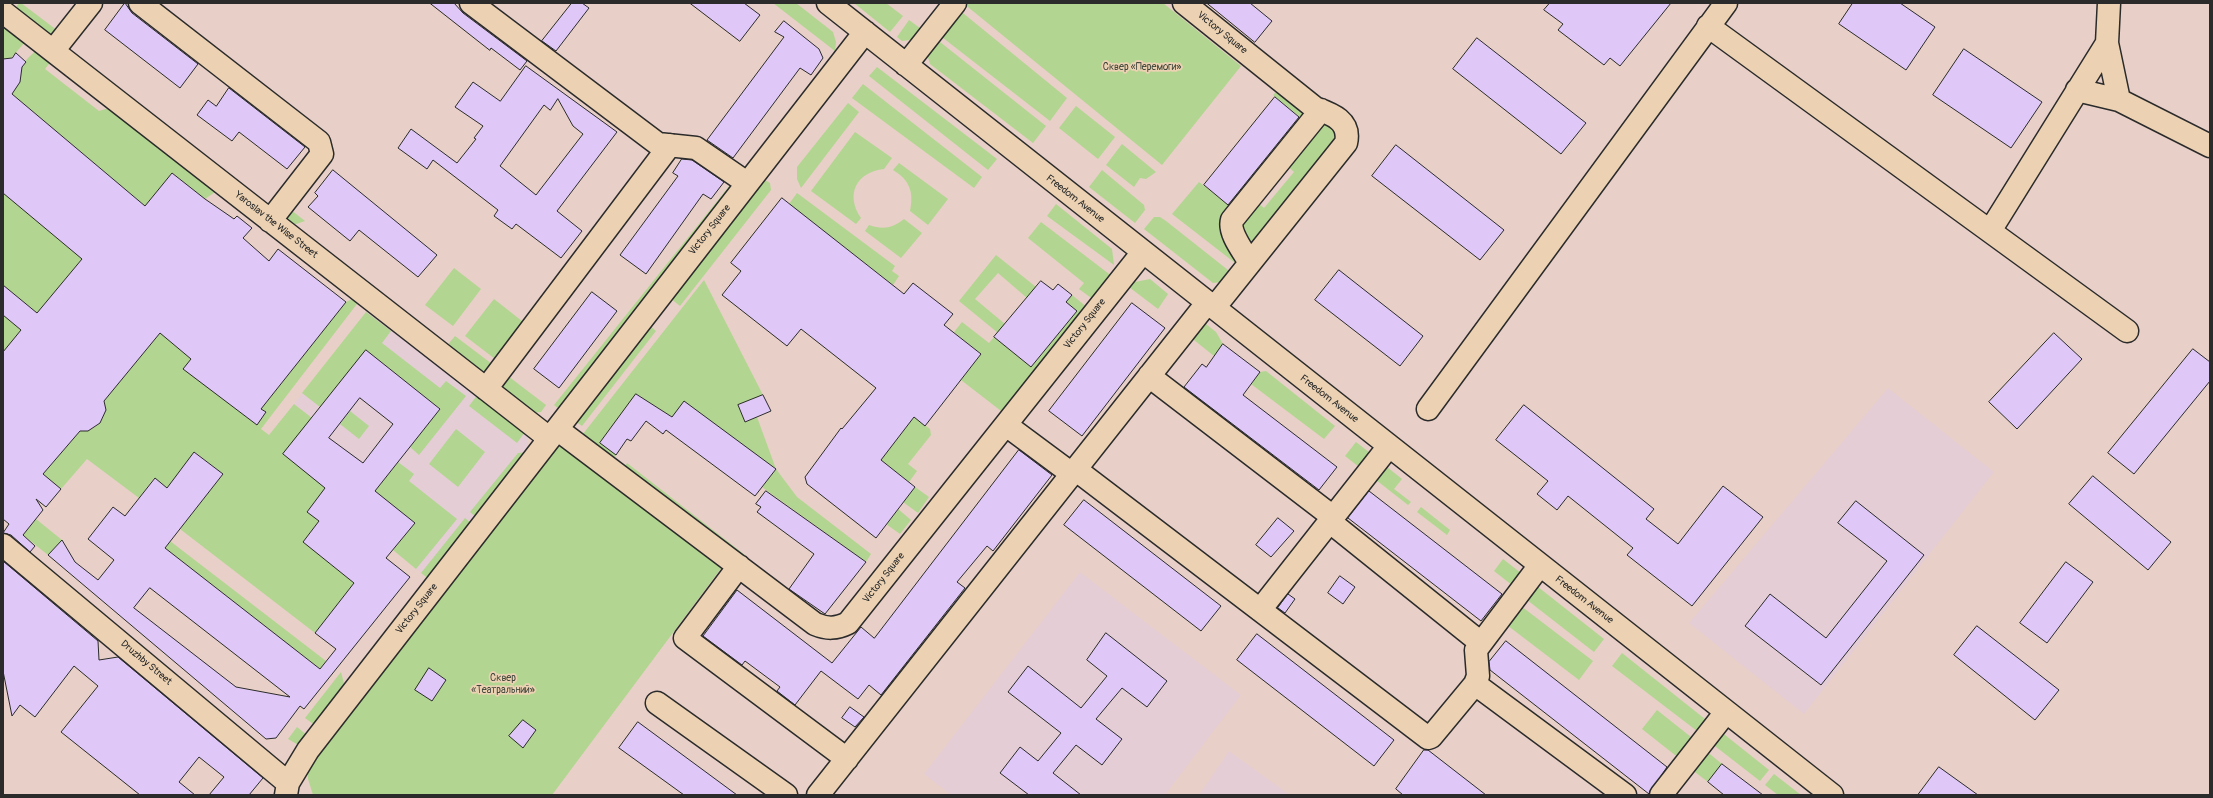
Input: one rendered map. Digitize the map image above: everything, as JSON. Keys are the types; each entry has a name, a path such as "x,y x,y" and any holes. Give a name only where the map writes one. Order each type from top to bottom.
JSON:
{"street":[{"path":"53,51 91,3"},
{"path":"140,3 319,142 322,154 270,221"},
{"path":"471,3 658,144 696,148 747,183"},
{"name":"Freedom Avenue","path":"828,3 1832,795"},
{"path":"906,65 955,3"},
{"name":"Victory Square","path":"818,795 1149,376 1210,305 1250,263 1346,143 1348,136 1344,124 1340,119 1315,108 1184,3"},
{"path":"1428,409 1726,3"},
{"path":"2110,3 2107,43 2120,100"},
{"name":"Yaroslav the Wise Street","path":"3,12 486,389 553,433"},
{"path":"1708,26 2127,331"},
{"name":"Victory Square","path":"293,791 300,762 553,433 865,32"},
{"path":"1990,231 2107,43"},
{"path":"2077,90 2120,100 2210,146"},
{"path":"1250,263 1234,234 1231,226 1232,220 1321,110"},
{"path":"486,389 670,145"},
{"name":"Victory Square","path":"553,433 739,566 815,624 825,628 840,627 848,623 1142,252"},
{"path":"1149,376 1331,519 1481,643"},
{"path":"1006,425 1074,471 1428,738 1431,737 1475,684 1478,676 1476,650 1540,565"},
{"path":"1260,610 1389,446"},
{"name":"Druzhby Street","path":"3,545 293,791"},
{"path":"739,566 685,638 847,759"},
{"path":"1475,684 1625,795"},
{"path":"657,704 786,795"},
{"path":"1661,795 1726,712"}],"shaded area":[{"path":"370,308 524,430 527,437 528,452 429,579 393,550 362,589 303,542 319,522 307,512 313,503 326,513 312,418 294,404"},
{"path":"1888,388 1994,472 1804,714 1689,623"},
{"path":"1080,572 1241,695 1165,795 951,795 924,774"},
{"path":"1229,751 1290,795 1199,795"}],"green space":[{"path":"19,3 58,31 46,35 14,10"},
{"path":"773,3 796,3 833,32 836,42 835,51"},
{"path":"854,3 886,3 903,16 890,32"},
{"name":"Сквер «Перемоги»","path":"963,3 1163,3 1241,66 1162,165"},
{"path":"958,9 1067,98 1050,121 938,34"},
{"path":"909,20 924,31 917,39 902,41 897,37"},
{"path":"6,23 27,40 10,59 3,59 3,27"},
{"path":"935,38 1046,126 1033,143 930,64 927,54"},
{"path":"37,49 52,60 45,69 99,111 112,107 218,190 205,199 172,173 145,206 8,91 18,84 25,61"},
{"path":"877,67 997,159 988,170 869,76"},
{"path":"863,84 982,177 974,188 852,98"},
{"path":"1276,92 1309,117 1306,122 1273,95"},
{"path":"848,103 859,112 801,188 797,179 797,167"},
{"path":"1076,106 1115,137 1098,159 1059,128"},
{"path":"1323,119 1341,132 1250,253 1238,219 1254,200 1264,208 1294,172 1284,163"},
{"path":"855,132 892,158 884,169 874,171 866,175 856,186 854,201 861,218 856,224 811,191"},
{"path":"1122,144 1156,172 1146,179 1140,178 1134,187 1106,165"},
{"path":"899,163 948,199 928,225 910,211 911,193 907,183 893,170"},
{"path":"1102,170 1144,205 1145,210 1135,223 1089,187"},
{"path":"763,179 770,183 771,190 680,306 670,298"},
{"path":"734,180 736,181 559,409 554,405"},
{"path":"1199,182 1235,210 1239,266 1172,214"},
{"path":"3,193 82,259 37,313 3,285"},
{"path":"797,193 895,266 892,271 899,276 893,285 789,204"},
{"path":"1056,204 1112,249 1114,265 1047,216"},
{"path":"286,206 305,221 290,226 283,220"},
{"path":"1154,217 1160,217 1166,221 1233,274 1222,282 1213,283 1144,229"},
{"path":"904,219 922,233 901,258 865,231 869,225 883,228 892,226"},
{"path":"1041,222 1113,277 1094,300 1079,289 1084,283 1028,238"},
{"path":"996,255 1036,287 1027,298 998,273 975,299 1005,324 998,333 959,301"},
{"path":"454,268 481,289 453,326 425,305"},
{"path":"1150,279 1168,294 1158,309 1125,284"},
{"path":"704,280 763,395 738,405 745,422 757,417 776,469 797,497 871,554 866,562 762,487 775,469 672,417 636,394 600,442 616,455 610,462 579,439"},
{"path":"1072,295 1088,308 1005,414 961,380 981,354 954,332 962,322 989,343 994,337 1031,367 1077,311 1066,302"},
{"path":"356,297 360,300 261,429 269,435 294,404 312,418 338,498 313,504 307,512 319,521 303,542 354,583 315,633 180,529 223,474 195,452 167,488 154,478 139,498 87,459 61,489 43,474 80,431 91,429 100,423 104,413 104,401 160,333 191,359 184,369 257,425 266,412 255,406 266,403 346,302"},
{"path":"494,299 527,325 499,362 465,336"},
{"path":"366,312 391,331 382,343 440,388 446,381 466,396 419,455 410,447 440,409 366,350 320,407 302,393"},
{"path":"3,315 21,330 3,352"},
{"path":"1201,320 1216,332 1223,344 1214,356 1189,336"},
{"path":"649,325 656,331 582,426 575,421"},
{"path":"455,336 496,367 483,377 445,348"},
{"path":"1266,371 1335,426 1324,439 1251,384 1260,372"},
{"path":"504,373 546,405 541,412 533,413 498,388"},
{"path":"478,394 525,432 517,443 469,406"},
{"path":"350,411 369,426 359,439 340,424"},
{"path":"914,417 930,429 931,435 908,464 917,471 909,482 881,460"},
{"path":"456,429 485,452 458,487 429,464"},
{"path":"1356,442 1374,456 1363,470 1345,456"},
{"name":"Сквер «Театральний»","path":"555,444 562,444 725,563 552,795 313,795 308,779 308,764"},
{"path":"528,452 477,518 470,512 518,453"},
{"path":"398,462 414,474 409,481 457,519 416,569 393,550 415,523 375,491"},
{"path":"627,463 745,555 740,561 622,471"},
{"path":"1382,463 1402,479 1394,489 1411,502 1408,505 1371,476"},
{"path":"915,487 929,497 918,513 903,502"},
{"path":"1421,507 1450,530 1447,535 1417,512"},
{"path":"898,509 911,520 900,534 886,524"},
{"path":"465,518 472,524 429,579 421,573"},
{"path":"36,519 62,540 48,555 23,535"},
{"path":"170,541 326,661 320,669 165,548"},
{"path":"1503,559 1526,577 1517,589 1494,571"},
{"path":"1533,583 1604,639 1594,652 1522,596"},
{"path":"1517,603 1593,661 1579,680 1503,622"},
{"path":"1622,653 1710,723 1701,734 1612,666"},
{"path":"341,672 345,687 316,726 305,718"},
{"path":"1657,710 1696,741 1680,759 1642,729"},
{"path":"297,727 308,736 300,746 288,739"},
{"path":"1720,731 1769,770 1760,781 1711,743"},
{"path":"1705,750 1722,764 1708,782 1691,769"},
{"path":"1774,774 1801,795 1778,795 1765,785"}],"building":[{"path":"125,3 132,13 198,64 180,88 105,30"},
{"path":"430,3 454,3 463,13 527,61 520,70 491,48 490,50"},
{"path":"572,3 582,3 589,8 556,51 542,41"},
{"path":"690,3 744,3 760,15 740,41"},
{"path":"1207,3 1250,3 1272,21 1255,42"},
{"path":"1550,3 1671,3 1620,66 1610,58 1604,65 1558,30 1563,24 1544,10"},
{"path":"1853,3 1900,3 1935,27 1906,70 1839,24"},
{"path":"784,21 819,49 823,58 811,75 800,68 733,158 707,140 784,37 775,32"},
{"path":"1477,38 1586,123 1561,154 1453,69"},
{"path":"1964,49 2042,102 2011,148 1933,95"},
{"path":"16,53 26,62 22,67 20,82 12,94 145,206 172,173 205,199 234,219 237,216 252,228 243,238 269,261 278,249 346,302 261,409 266,412 257,425 183,369 191,359 160,333 104,401 106,410 100,423 88,431 80,431 43,474 61,489 46,507 36,499 43,510 23,535 35,546 30,552 11,535 3,533 9,524 3,519 3,352 21,330 3,315 3,285 37,313 82,259 3,193 3,59 12,58"},
{"path":"526,66 617,132 557,211 582,231 561,258 516,224 512,229 494,216 498,210 433,160 427,169 398,148 411,129 457,163 476,139 474,138 483,126 455,107 473,82 500,101","holes":["558,99 573,126 583,134 536,195 500,166 544,105 550,110"]},
{"path":"229,88 305,147 287,169 239,132 232,141 197,115 208,100 216,106"},
{"path":"1275,97 1299,117 1228,205 1204,185"},
{"path":"1396,145 1504,230 1480,260 1372,176"},
{"path":"682,159 692,160 724,182 711,199 703,194 646,274 620,255 678,176 673,173"},
{"path":"333,170 437,255 418,277 359,230 350,241 308,207 318,196 315,193"},
{"path":"782,198 904,294 913,283 953,314 944,325 981,354 925,426 914,417 881,460 915,487 876,538 807,484 805,477 841,428 842,429 876,388 801,329 787,346 722,295 741,271 731,263"},
{"path":"1339,270 1423,336 1400,366 1315,300"},
{"path":"1041,281 1053,290 1058,284 1072,295 1066,302 1077,311 1031,367 994,337"},
{"path":"592,292 617,311 559,388 534,369"},
{"path":"1132,303 1165,328 1082,436 1049,411"},
{"path":"2054,333 2082,359 2017,429 1989,402"},
{"path":"1223,344 1260,372 1243,395 1337,467 1319,490 1184,387 1202,364 1206,367"},
{"path":"2193,349 2210,362 2210,381 2134,474 2108,453"},
{"path":"366,350 440,409 375,491 415,523 386,558 410,577 304,709 300,706 276,738 266,739 48,555 62,540 75,562 98,580 114,560 88,539 113,507 125,516 155,478 167,488 194,452 223,474 165,548 320,669 336,649 315,633 354,583 303,542 319,521 307,512 325,488 283,454","holes":["360,398 393,424 363,463 329,438","150,588 290,697 236,687 134,608"]},
{"path":"636,394 672,417 684,401 776,469 755,496 666,430 663,434 646,421 631,441 627,439 616,455 600,443"},
{"path":"763,395 771,411 745,422 738,405"},
{"path":"1524,405 1654,509 1646,519 1678,544 1723,486 1763,517 1692,606 1627,555 1633,548 1568,496 1557,510 1537,494 1548,481 1496,440"},
{"path":"1019,450 1052,475 993,551 987,546 957,582 965,588 881,695 869,685 858,699 821,671 795,705 777,691 780,687 745,661 742,665 703,636 737,590 832,663 861,627 874,638"},
{"path":"2093,476 2171,542 2148,570 2069,504"},
{"path":"766,491 866,562 825,614 789,589 814,554 757,512 761,507 756,504"},
{"path":"1369,491 1502,594 1481,621 1348,518"},
{"path":"1084,500 1221,606 1201,631 1064,525"},
{"path":"1856,501 1924,555 1821,685 1745,626 1770,594 1826,638 1887,561 1838,523"},
{"path":"1278,518 1294,531 1271,557 1256,545"},
{"path":"3,561 98,641 99,660 118,657 263,778 249,795 209,795 224,777 199,757 179,782 195,795 140,795 61,732 98,686 74,666 35,717 20,705 12,716 3,671"},
{"path":"2066,562 2093,582 2047,643 2020,623"},
{"path":"1340,576 1355,587 1343,604 1328,593"},
{"path":"1288,594 1295,599 1285,613 1278,608"},
{"path":"1977,626 2059,690 2035,720 1954,655"},
{"path":"1106,633 1167,681 1147,707 1122,688 1096,719 1122,739 1102,765 1076,745 1053,773 1081,795 1029,795 1000,773 1020,747 1038,761 1061,733 1008,692 1028,666 1081,708 1107,676 1087,660"},
{"path":"1257,634 1394,740 1374,766 1237,660"},
{"path":"1506,641 1667,767 1649,794 1490,670 1489,662"},
{"path":"429,668 446,680 432,701 415,690"},
{"path":"850,707 864,717 855,727 842,718"},
{"path":"523,720 536,730 523,748 509,736"},
{"path":"638,722 737,795 684,795 619,748"},
{"path":"1424,750 1428,750 1486,795 1403,795 1396,789"},
{"path":"1722,764 1763,795 1724,795 1708,782"},
{"path":"1939,767 1978,795 1918,795"}]}
